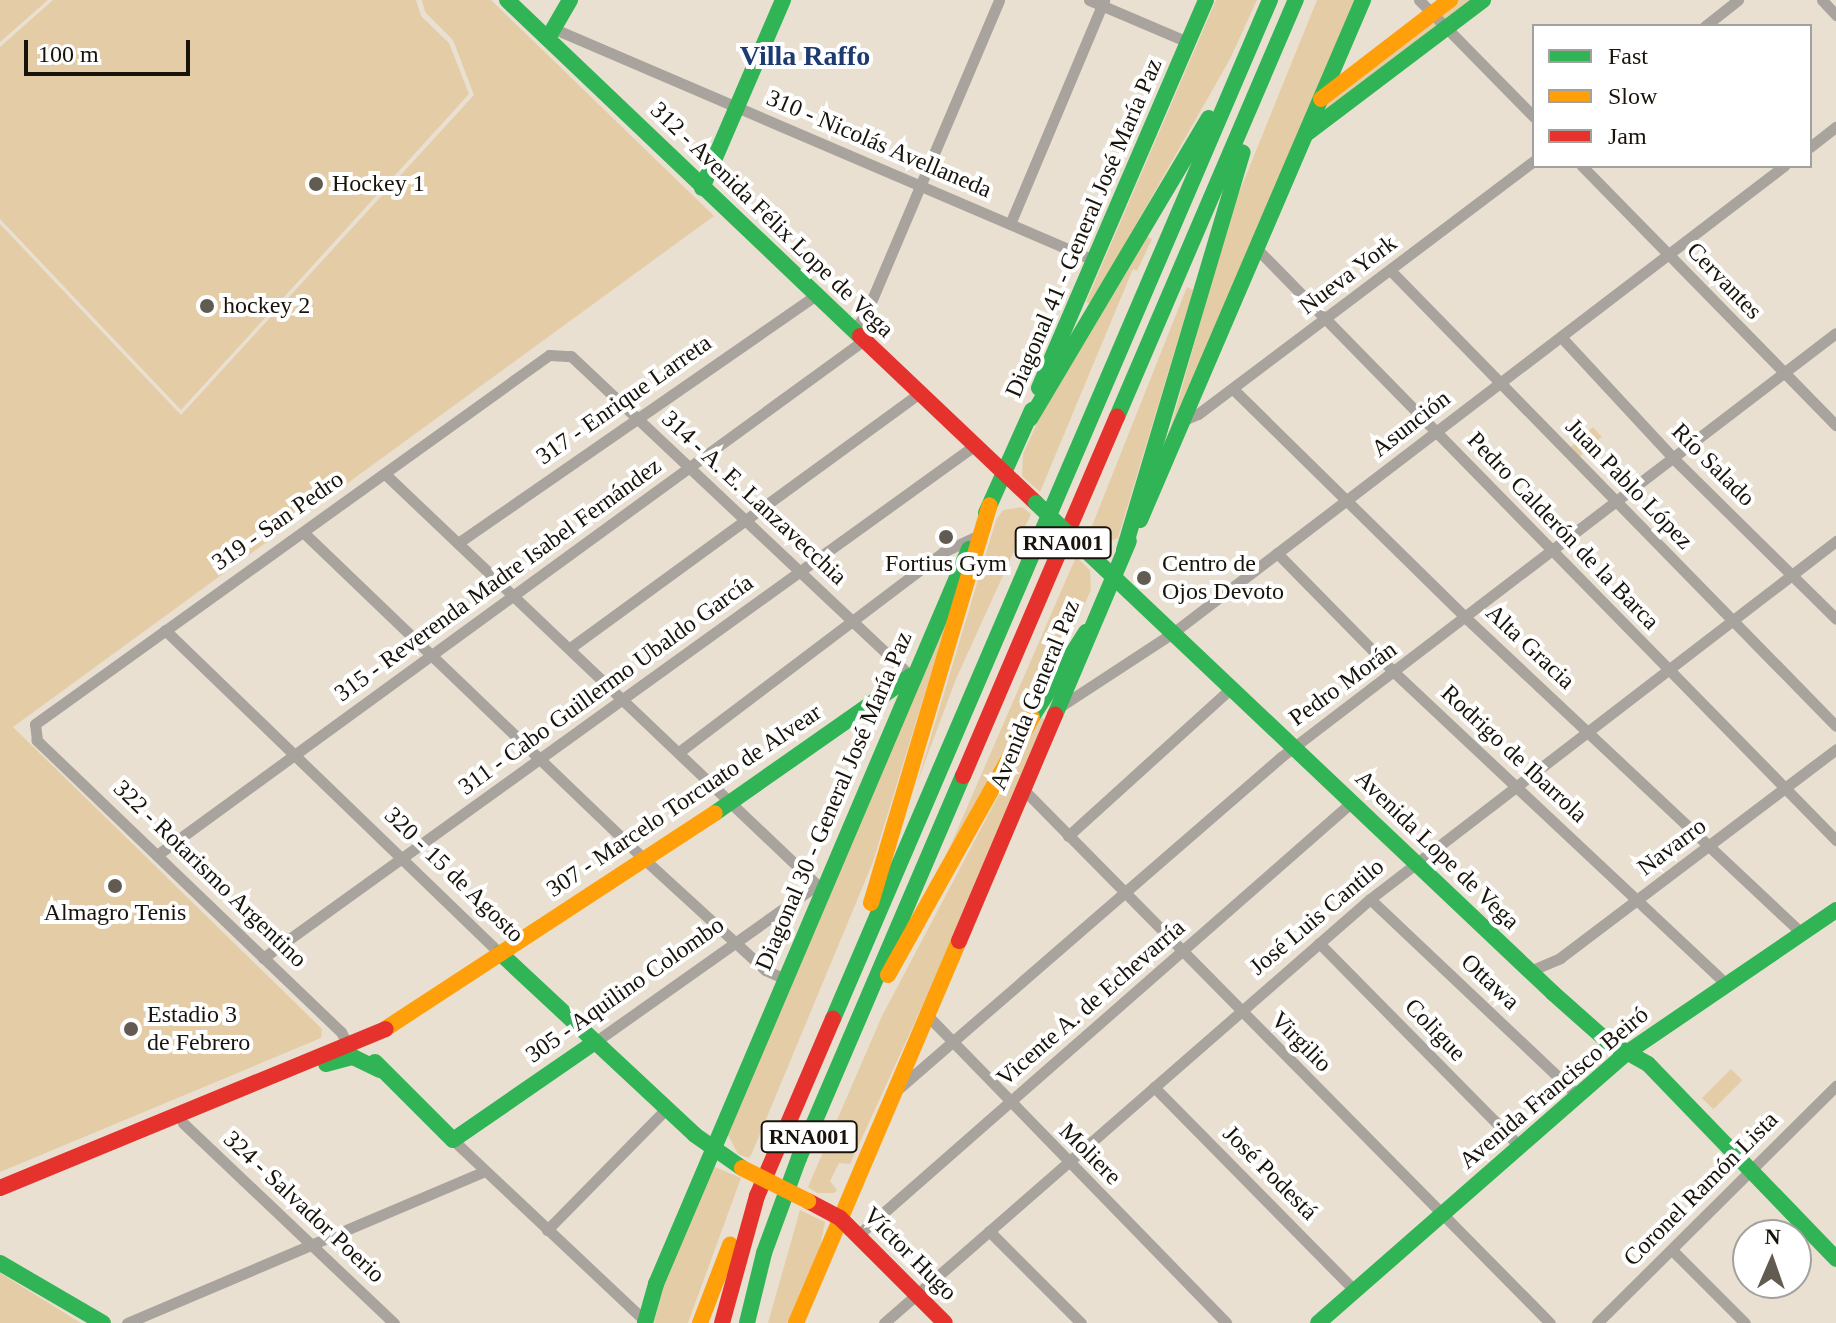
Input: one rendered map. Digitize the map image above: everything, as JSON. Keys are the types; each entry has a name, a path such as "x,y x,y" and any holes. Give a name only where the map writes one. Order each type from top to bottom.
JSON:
{"main road":[{"name":"312 - Avenida Félix Lope de Vega","path":"507,0 552,34 702,188 1005,474"},
{"path":"552,34 570,0"},
{"path":"702,188 783,0"},
{"name":"Diagonal 41 - General José María Paz","path":"1005,474 1206,0"},
{"name":"RNA001","path":"722,1323 757,1196 1270,0"},
{"name":"Avenida General Paz","path":"747,1323 764,1253 858,1022 1296,0"},
{"name":"Avenida General Paz","path":"796,1323 895,1092 925,1013 1058,708 1086,632 1186,419 1363,0"},
{"path":"1320,100 1450,0"},
{"path":"1305,135 1483,0"},
{"path":"1030,419 1246,56"},
{"path":"1124,550 1268,64"},
{"name":"Avenida Lope de Vega","path":"1005,474 1530,971 1607,1041 1648,1064 1836,1259"},
{"name":"Diagonal 30 - General José María Paz","path":"645,1322 656,1284 821,886 911,676 1005,474"},
{"path":"850,979 990,505"},
{"path":"858,1022 917,931 1028,723 1086,632"},
{"name":"307 - Marcelo Torcuato de Alvear","path":"0,1188 354,1042 500,953 733,801 911,676"},
{"name":"Avenida Francisco Beiró","path":"1318,1323 1628,1052 1836,910"},
{"name":"320 - 15 de Agosto","path":"500,953 714,1149 742,1168 808,1201"},
{"name":"322 - Rotarismo Argentino","path":"354,1042 453,1140"},
{"name":"305 - Aquilino Colombo","path":"453,1140 595,1042"},
{"path":"0,1200 339,1059 362,1060 380,1070"},
{"path":"700,1323 724,1257 757,1196"},
{"name":"Víctor Hugo","path":"808,1201 840,1218 945,1323"},
{"path":"759,1323 764,1253"},
{"path":"0,1263 103,1323"}],"street":[{"name":"315 - Reverenda Madre Isabel Fernández","path":"157,855 297,756 431,654 690,466 858,335 999,0"},
{"path":"1089,0 1103,3 1188,42"},
{"path":"1419,0 1532,115"},
{"path":"1708,24 1738,0"},
{"path":"1822,0 1836,15"},
{"path":"1010,224 1103,3"},
{"name":"310 - Nicolás Avellaneda","path":"552,34 921,185 1096,261"},
{"path":"1812,145 1836,127"},
{"name":"Nueva York","path":"1186,419 1233,389 1532,163"},
{"name":"Cervantes","path":"1584,168 1836,425"},
{"name":"Asunción","path":"1058,708 1174,632 1781,168"},
{"name":"Pedro Calderón de la Barca","path":"1259,251 1437,431 1552,554 1836,840"},
{"name":"Juan Pablo López","path":"1391,271 1836,726"},
{"name":"317 - Enrique Larreta","path":"458,543 816,295"},
{"name":"Pedro Morán","path":"895,1092 1126,896 1295,747 1396,674 1836,333"},
{"name":"Río Salado","path":"1562,338 1673,458 1836,619"},
{"name":"314 - A. E. Lanzavecchia","path":"564,353 690,466 911,676"},
{"name":"319 - San Pedro","path":"37,740 39,719 304,533 549,355 564,353"},
{"name":"Alta Gracia","path":"1233,389 1466,618 1802,933"},
{"path":"570,648 920,393"},
{"name":"311 - Cabo Guillermo Ubaldo García","path":"263,958 974,446"},
{"path":"385,474 821,886"},
{"path":"304,533 644,859 765,970 785,979"},
{"path":"679,752 943,552 975,537"},
{"name":"José Luis Cantilo","path":"884,1323 1370,899 1591,733 1836,541"},
{"name":"Rodrigo de Ibarrola","path":"1277,553 1396,674 1726,984"},
{"name":"320 - 15 de Agosto","path":"165,630 500,953"},
{"path":"1068,836 1231,688"},
{"name":"322 - Rotarismo Argentino","path":"37,740 354,1042"},
{"name":"Navarro","path":"1530,971 1560,958 1836,749"},
{"name":"Virgilio","path":"1023,789 1550,1323"},
{"name":"Vicente A. de Echevarría","path":"858,1235 1352,802"},
{"name":"305 - Aquilino Colombo","path":"595,1042 821,886"},
{"name":"Ottawa","path":"1370,899 1578,1096"},
{"name":"Coligue","path":"1319,943 1520,1147"},
{"name":"Moliere","path":"925,1013 1009,1104 1226,1323"},
{"name":"Coronel Ramón Lista","path":"1597,1323 1836,1086"},
{"name":"José Podestá","path":"1154,1087 1355,1291"},
{"path":"547,1230 667,1108"},
{"name":"324 - Salvador Poerio","path":"183,1123 394,1323"},
{"name":"322 - Rotarismo Argentino","path":"453,1140 645,1322"},
{"path":"127,1323 485,1171"},
{"path":"989,1231 1081,1323"},
{"path":"1672,1250 1745,1323"}],"shaded area":[{"path":"0,0 48,0 0,42"},
{"path":"53,0 416,0 421,16 449,43 469,94 181,410 0,219 0,47"},
{"path":"422,0 491,0 714,216 13,727 322,1029 321,1038 0,1172 0,224 181,415 474,95 453,40 425,12"},
{"path":"1216,0 1257,0 1230,59 1091,304 1086,302"},
{"path":"1317,0 1356,0 1162,458 1232,210"},
{"path":"1450,0 1483,0 1305,135 1320,100"},
{"path":"1147,236 1152,239 1137,271 1133,269 1040,492 1022,476 1023,454 1050,395"},
{"path":"1187,287 1193,290 1118,538 1101,545 1088,536"},
{"path":"1593,427 1602,437 1579,457 1571,447"},
{"path":"1022,507 1031,514 956,679 917,783 996,520 1003,510"},
{"path":"1076,557 1090,570 1091,590 1067,643 948,851"},
{"path":"961,575 873,862 752,1153 749,1158 738,1154 727,1133"},
{"path":"1041,715 1044,720 952,941 850,1164 839,1163 830,1181 837,1190 834,1193 817,1193 808,1187 882,1016"},
{"path":"1731,1069 1742,1080 1713,1109 1702,1098"},
{"path":"710,1165 741,1178 688,1323 654,1323 670,1260"},
{"path":"800,1210 825,1222 820,1247 788,1323 768,1323"},
{"path":"0,1273 81,1323 0,1323"}],"traffic: fast":[{"path":"507,0 860,336"},
{"path":"548,38 570,0"},
{"path":"702,188 783,0"},
{"path":"1039,388 1206,0"},
{"path":"833,1019 1270,0"},
{"path":"1117,417 1296,0"},
{"path":"1140,520 1363,0"},
{"path":"1306,134 1483,0"},
{"path":"1030,419 1209,118"},
{"path":"1124,550 1243,152"},
{"path":"986,513 1032,410"},
{"path":"1036,503 1083,548"},
{"path":"1055,715 1129,541"},
{"path":"1083,548 1553,993 1607,1041 1648,1064 1836,1259"},
{"path":"645,1323 656,1284 969,549"},
{"path":"1032,717 1086,632"},
{"path":"715,813 911,676"},
{"path":"747,1323 764,1253 799,1158 963,776"},
{"path":"1318,1323 1628,1052 1836,910"},
{"path":"500,953 695,1135 742,1168"},
{"path":"375,1062 453,1140 595,1042"},
{"path":"326,1064 353,1057 380,1070"},
{"path":"0,1263 103,1323"}],"traffic: slow":[{"path":"1321,99 1450,0"},
{"path":"871,903 990,505"},
{"path":"888,975 1032,717"},
{"path":"385,1029 715,813"},
{"path":"796,1323 959,941"},
{"path":"742,1168 808,1201"},
{"path":"700,1323 730,1245"}],"traffic: jam":[{"path":"860,336 1036,503"},
{"path":"963,776 1117,417"},
{"path":"959,941 1055,715"},
{"path":"722,1323 757,1196 833,1019"},
{"path":"0,1188 385,1029"},
{"path":"808,1201 840,1218 945,1323"}],"place":[{"name":"Hockey 1","path":"316,184"},
{"name":"hockey 2","path":"207,306"},
{"name":"Fortius Gym","path":"946,537"},
{"name":"Centro de Ojos Devoto","path":"1144,578"},
{"name":"Almagro Tenis","path":"115,886"},
{"name":"Estadio 3 de Febrero","path":"131,1029"}],"district":[{"name":"Villa Raffo","path":"805,56"}]}
